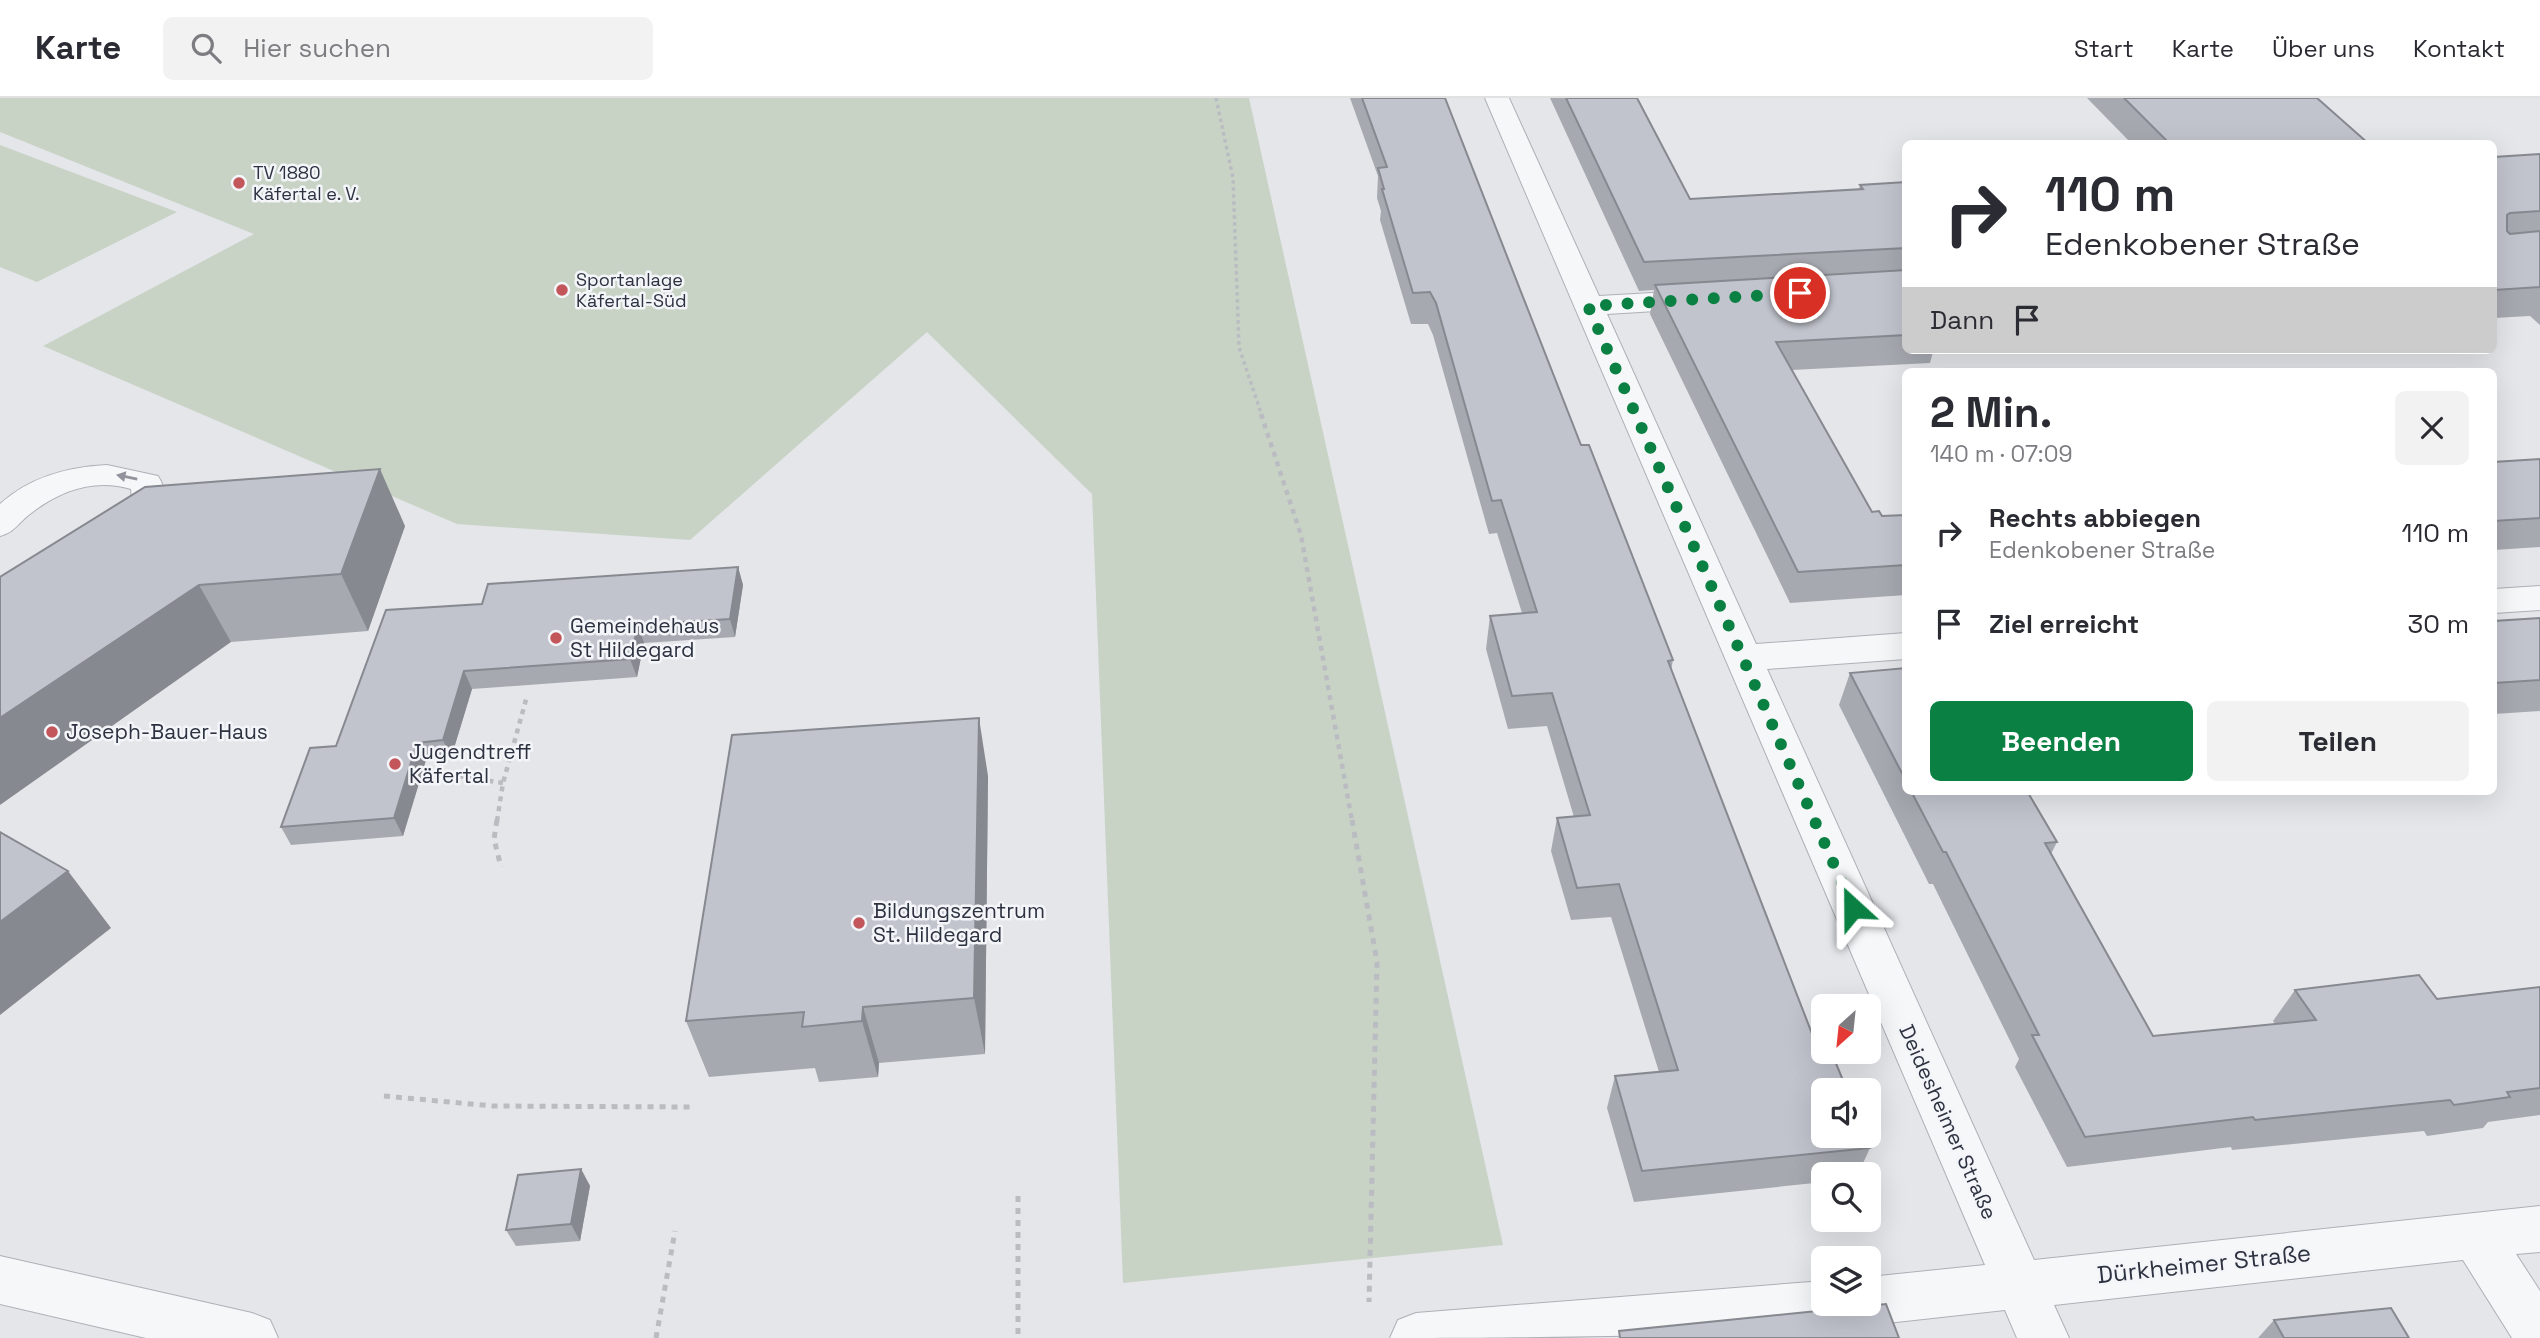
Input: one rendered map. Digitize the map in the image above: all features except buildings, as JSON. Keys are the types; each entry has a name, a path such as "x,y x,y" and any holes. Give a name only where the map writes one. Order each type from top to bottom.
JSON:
{"street":[{"name":"Deidesheimer Straße","path":"1497,98 2043,1338"},
{"path":"1588,306 1726,298"},
{"path":"0,525 33,496 55,484 106,474 129,476 146,483 151,495 145,510 134,524 103,544"},
{"path":"2497,601 2540,598"},
{"path":"1743,658 1902,646"},
{"name":"Dürkheimer Straße","path":"1881,1300 2540,1229"},
{"path":"2475,1236 2540,1336"},
{"path":"0,1280 253,1338"},
{"path":"1416,1338 1811,1306"}],"path":[{"path":"1216,98 1233,178 1239,347 1301,535 1377,962 1369,1310"},
{"path":"501,867 494,839 503,783 527,696"},
{"path":"439,773 503,783"},
{"path":"384,1096 493,1106 692,1107"},
{"path":"1018,1196 1018,1338"},
{"path":"656,1338 675,1231"}],"shaded area":[{"path":"0,98 1249,98 1503,1245 1123,1283 1092,494 927,332 690,540 457,524 43,346 254,234 0,132"},
{"path":"0,145 177,212 37,282 0,267"}],"place":[{"name":"TV 1880 Käfertal e. V.","path":"239,183"},
{"name":"Sportanlage Käfertal-Süd","path":"562,290"},
{"name":"Gemeindehaus St Hildegard","path":"556,638"},
{"name":"Joseph-Bauer-Haus","path":"52,732"},
{"name":"Jugendtreff Käfertal","path":"395,764"},
{"name":"Bildungszentrum St. Hildegard","path":"859,923"}],"route":[{"path":"1800,293 1588,306 1853,908"}]}
